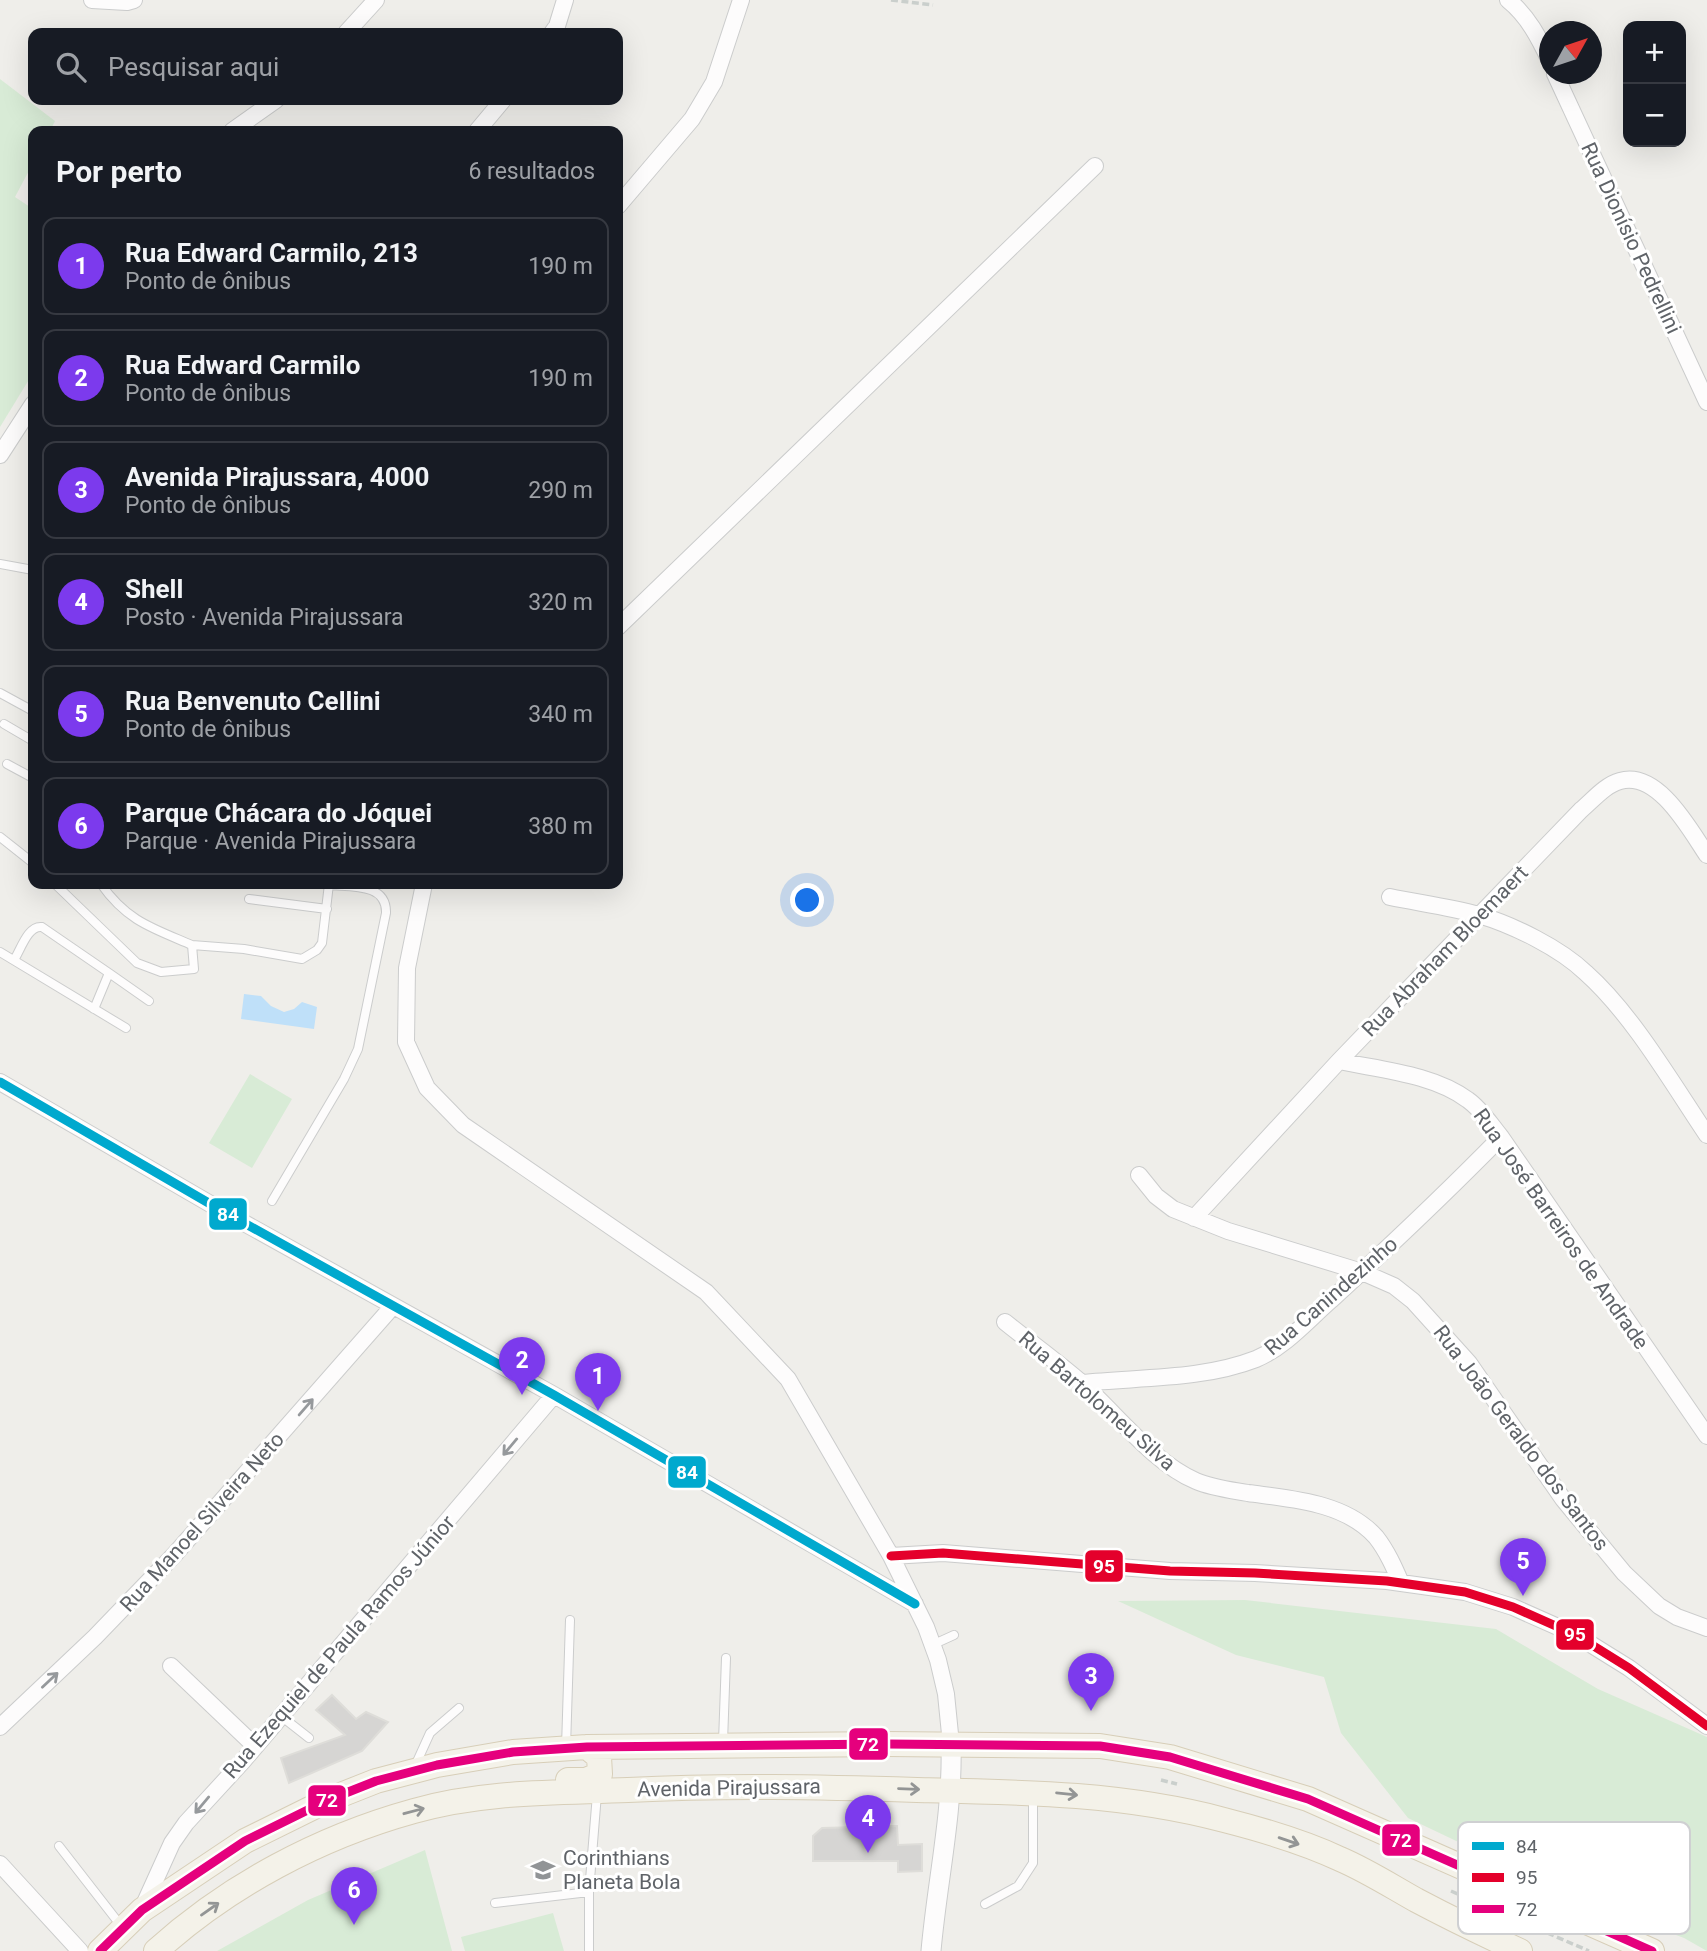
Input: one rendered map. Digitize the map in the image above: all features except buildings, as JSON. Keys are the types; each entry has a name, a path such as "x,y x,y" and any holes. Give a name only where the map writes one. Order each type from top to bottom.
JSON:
{"main road":[{"name":"Avenida Pirajussara","path":"100,1951 142,1910 245,1841 328,1800 376,1781 513,1752 577,1748 723,1746 1100,1746 1170,1757 1308,1799 1458,1865"},
{"path":"492,1796 543,1781 594,1777 600,1774 599,1757 577,1748"},
{"name":"Avenida Pirajussara","path":"156,1951 194,1920 253,1879 339,1836 414,1811 452,1801 492,1796 769,1787 1033,1792 1160,1805 1225,1820 1340,1858 1458,1923"},
{"name":"Avenida Pirajussara","path":"1482,1934 1520,1951"},
{"name":"Avenida Pirajussara","path":"1614,1934 1652,1951"}],"street":[{"path":"92,0 134,0"},
{"path":"350,28 376,0"},
{"path":"556,28 565,0"},
{"path":"623,200 692,119 714,82 741,0"},
{"path":"1508,0 1520,10 1539,39"},
{"name":"Rua Dionísio Pedrellini","path":"1560,84 1707,402"},
{"path":"239,126 269,105"},
{"path":"481,126 499,105"},
{"path":"623,622 1094,166"},
{"path":"0,454 28,412"},
{"name":"Rua Abraham Bloemaert","path":"1194,1218 1339,1061 1581,810 1607,787 1622,780 1632,780 1655,787 1677,811 1707,855"},
{"path":"423,889 407,968 406,1042 427,1088 463,1125 706,1292 788,1379 891,1556 915,1604 932,1645 946,1694 951,1744 949,1818 935,1903 931,1951"},
{"path":"1390,897 1479,915 1514,929 1585,971 1612,1000 1707,1135"},
{"name":"Rua José Barreiros de Andrade","path":"1339,1061 1451,1089 1471,1102 1501,1137 1707,1436"},
{"path":"0,1082 219,1209 554,1395 915,1604"},
{"name":"Rua Canindezinho","path":"1082,1383 1182,1375 1230,1367 1258,1358 1281,1345 1437,1202 1501,1137"},
{"name":"Rua João Geraldo dos Santos","path":"1139,1175 1156,1196 1173,1209 1362,1272 1394,1286 1413,1301 1469,1363 1563,1499 1632,1581 1677,1617 1707,1628"},
{"name":"Rua Manoel Silveira Neto","path":"0,1727 95,1637 209,1517 393,1307"},
{"name":"Rua Bartolomeu Silva","path":"1005,1322 1082,1383 1169,1466 1197,1482 1313,1504 1341,1513 1366,1527 1390,1557 1401,1583"},
{"name":"Rua Ezequiel de Paula Ramos Júnior","path":"142,1910 172,1843 207,1798 281,1716 554,1395"},
{"path":"891,1556 943,1553 1170,1572 1255,1573 1401,1583 1465,1592 1513,1607 1576,1635 1629,1668 1707,1726"},
{"path":"171,1666 255,1746"},
{"path":"0,1864 80,1951"}],"lane":[{"path":"0,564 28,569"},
{"path":"0,693 28,708"},
{"path":"4,724 28,738"},
{"path":"7,764 28,775"},
{"path":"0,837 28,859"},
{"path":"60,889 137,963 149,969 161,972 193,970 196,965 192,945"},
{"path":"105,889 141,924 192,945 244,949 302,959 317,950 322,943 329,889"},
{"path":"272,1201 344,1079 358,1049 386,913 384,900 374,890 366,889"},
{"path":"249,899 327,909"},
{"path":"14,960 32,929 40,926 149,1001"},
{"path":"0,952 126,1028"},
{"path":"94,1009 109,973"},
{"path":"570,1620 577,1748"},
{"path":"932,1645 954,1635"},
{"path":"723,1746 726,1658"},
{"path":"413,1772 419,1752 430,1733 459,1709"},
{"path":"281,1716 309,1738"},
{"path":"589,1951 589,1892 597,1791"},
{"path":"985,1904 1018,1886 1033,1863 1033,1792"},
{"path":"59,1846 123,1928"},
{"path":"495,1903 589,1892"}],"path":[{"path":"891,0 933,5"},
{"path":"1158,1779 1181,1786"},
{"path":"1451,1891 1458,1894"},
{"path":"1550,1934 1589,1951"}],"green space":[{"path":"0,79 28,100 28,105 34,105 55,121 52,126 28,126 28,172 15,197 28,206 28,381 0,427"},
{"path":"250,1074 292,1099 252,1168 209,1143"},
{"path":"1245,1600 1496,1629 1598,1689 1707,1737 1707,1951 1673,1934 1690,1934 1690,1822 1458,1822 1458,1842 1408,1818 1341,1733 1324,1677 1236,1655 1118,1601"},
{"path":"425,1850 452,1951 217,1951 308,1900"},
{"path":"553,1913 564,1951 465,1951 461,1937"}],"water":[{"path":"244,994 261,996 271,1006 284,1012 294,1009 302,1002 317,1007 314,1029 241,1019"}],"transit line":[{"name":"84","path":"0,1082 219,1209 554,1395 915,1604"},
{"name":"95","path":"891,1556 943,1553 1170,1571 1387,1581 1465,1592 1513,1607 1576,1635 1629,1668 1707,1726"},
{"name":"72","path":"100,1951 142,1910 245,1841 328,1800 376,1781 437,1765 513,1752 587,1747 886,1744 1100,1746 1170,1757 1308,1799 1458,1865"},
{"name":"72","path":"1614,1934 1652,1951"}],"place":[{"name":"Rua Edward Carmilo","path":"522,1395"},
{"name":"Rua Edward Carmilo, 213","path":"598,1411"},
{"name":"Rua Benvenuto Cellini","path":"1523,1596"},
{"name":"Avenida Pirajussara, 4000","path":"1091,1711"},
{"name":"Shell","path":"868,1853"},
{"name":"Corinthians Planeta Bola","path":"543,1870"},
{"name":"Parque Chácara do Jóquei","path":"354,1925"}]}
